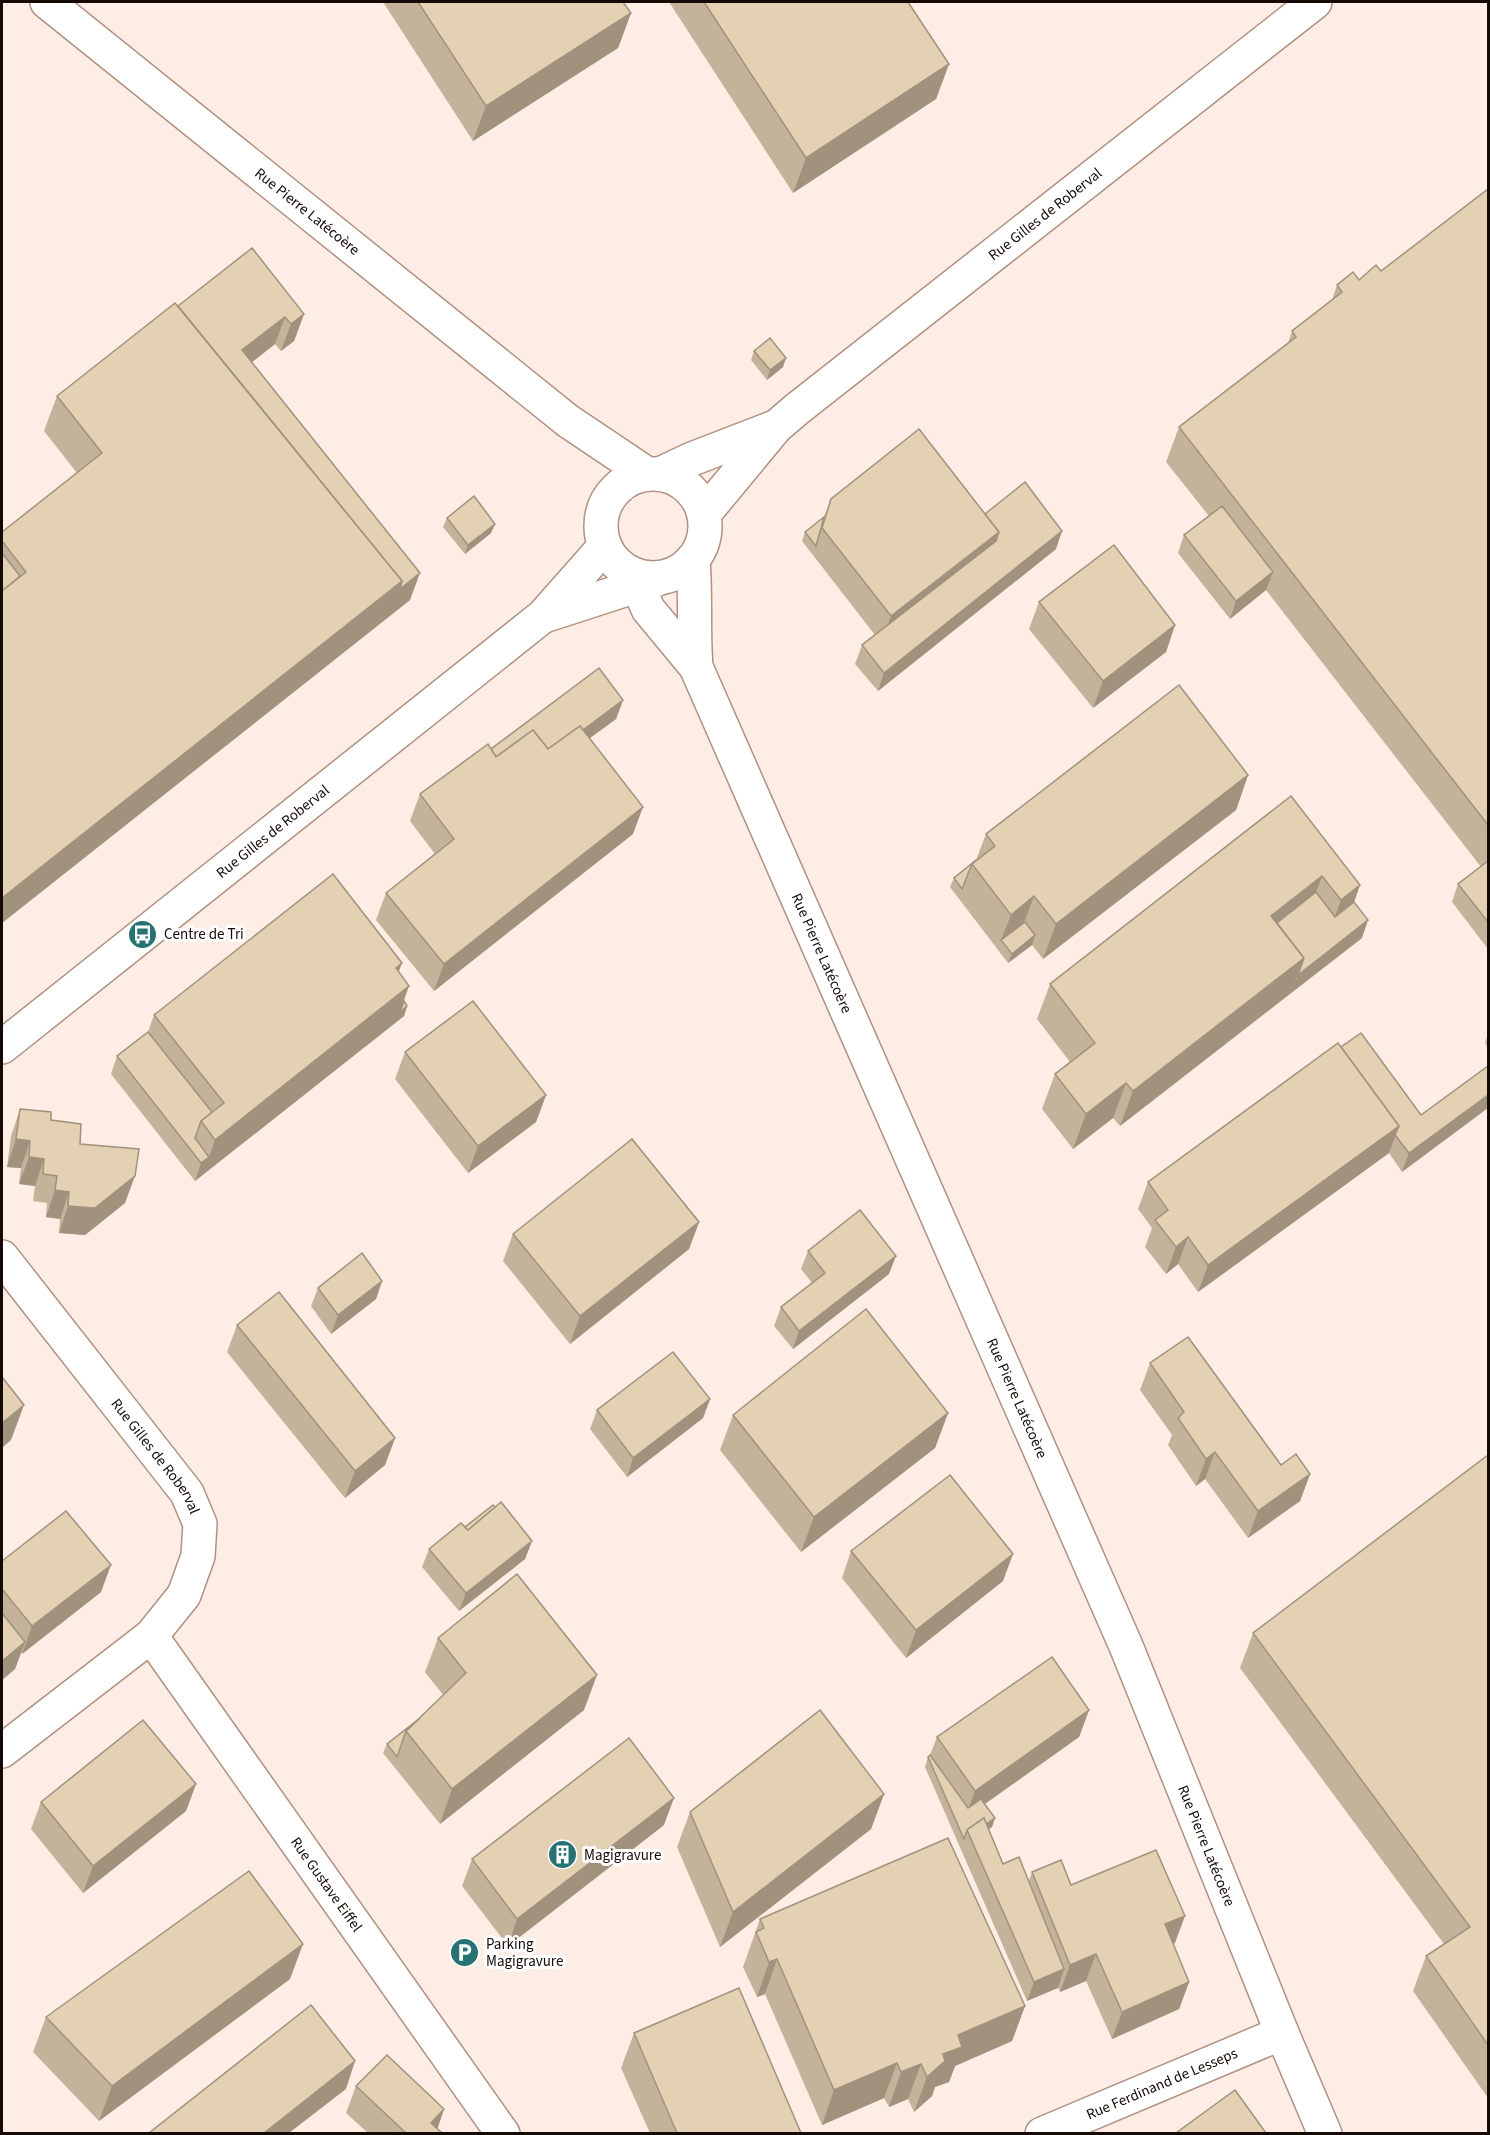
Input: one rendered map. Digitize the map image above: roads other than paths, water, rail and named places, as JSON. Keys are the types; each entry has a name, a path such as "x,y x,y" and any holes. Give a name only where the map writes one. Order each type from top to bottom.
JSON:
{"street":[{"name":"Rue Pierre Latécoère","path":"47,2 568,421 654,474"},
{"name":"Rue Gilles de Roberval","path":"704,514 776,427 1315,2"},
{"name":"Rue Pierre Latécoère","path":"568,421 613,492"},
{"name":"Rue Gilles de Roberval","path":"654,474 776,427"},
{"path":"654,474 675,479 688,487 699,500 704,514 705,530 701,546 693,559 679,571 644,579 616,563 605,546 601,528 604,509 613,492 628,480 654,474"},
{"name":"Rue Gilles de Roberval","path":"2,1047 543,616 605,546"},
{"name":"Rue Pierre Latécoère","path":"693,559 693,639 696,667"},
{"name":"Rue Pierre Latécoère","path":"644,579 648,609 696,667 1126,1646 1282,2033 1326,2133"},
{"name":"Rue Gilles de Roberval","path":"543,616 644,579"},
{"name":"Rue Gilles de Roberval","path":"2,1257 187,1493 200,1524 198,1556 184,1595 151,1636 2,1751"},
{"name":"Rue Gustave Eiffel","path":"151,1636 503,2133"},
{"name":"Rue Ferdinand de Lesseps","path":"1042,2133 1282,2033"}],"place":[{"name":"Centre de Tri","path":"143,934"},
{"name":"Magigravure","path":"563,1855"},
{"name":"Parking Magigravure","path":"465,1953"}]}
